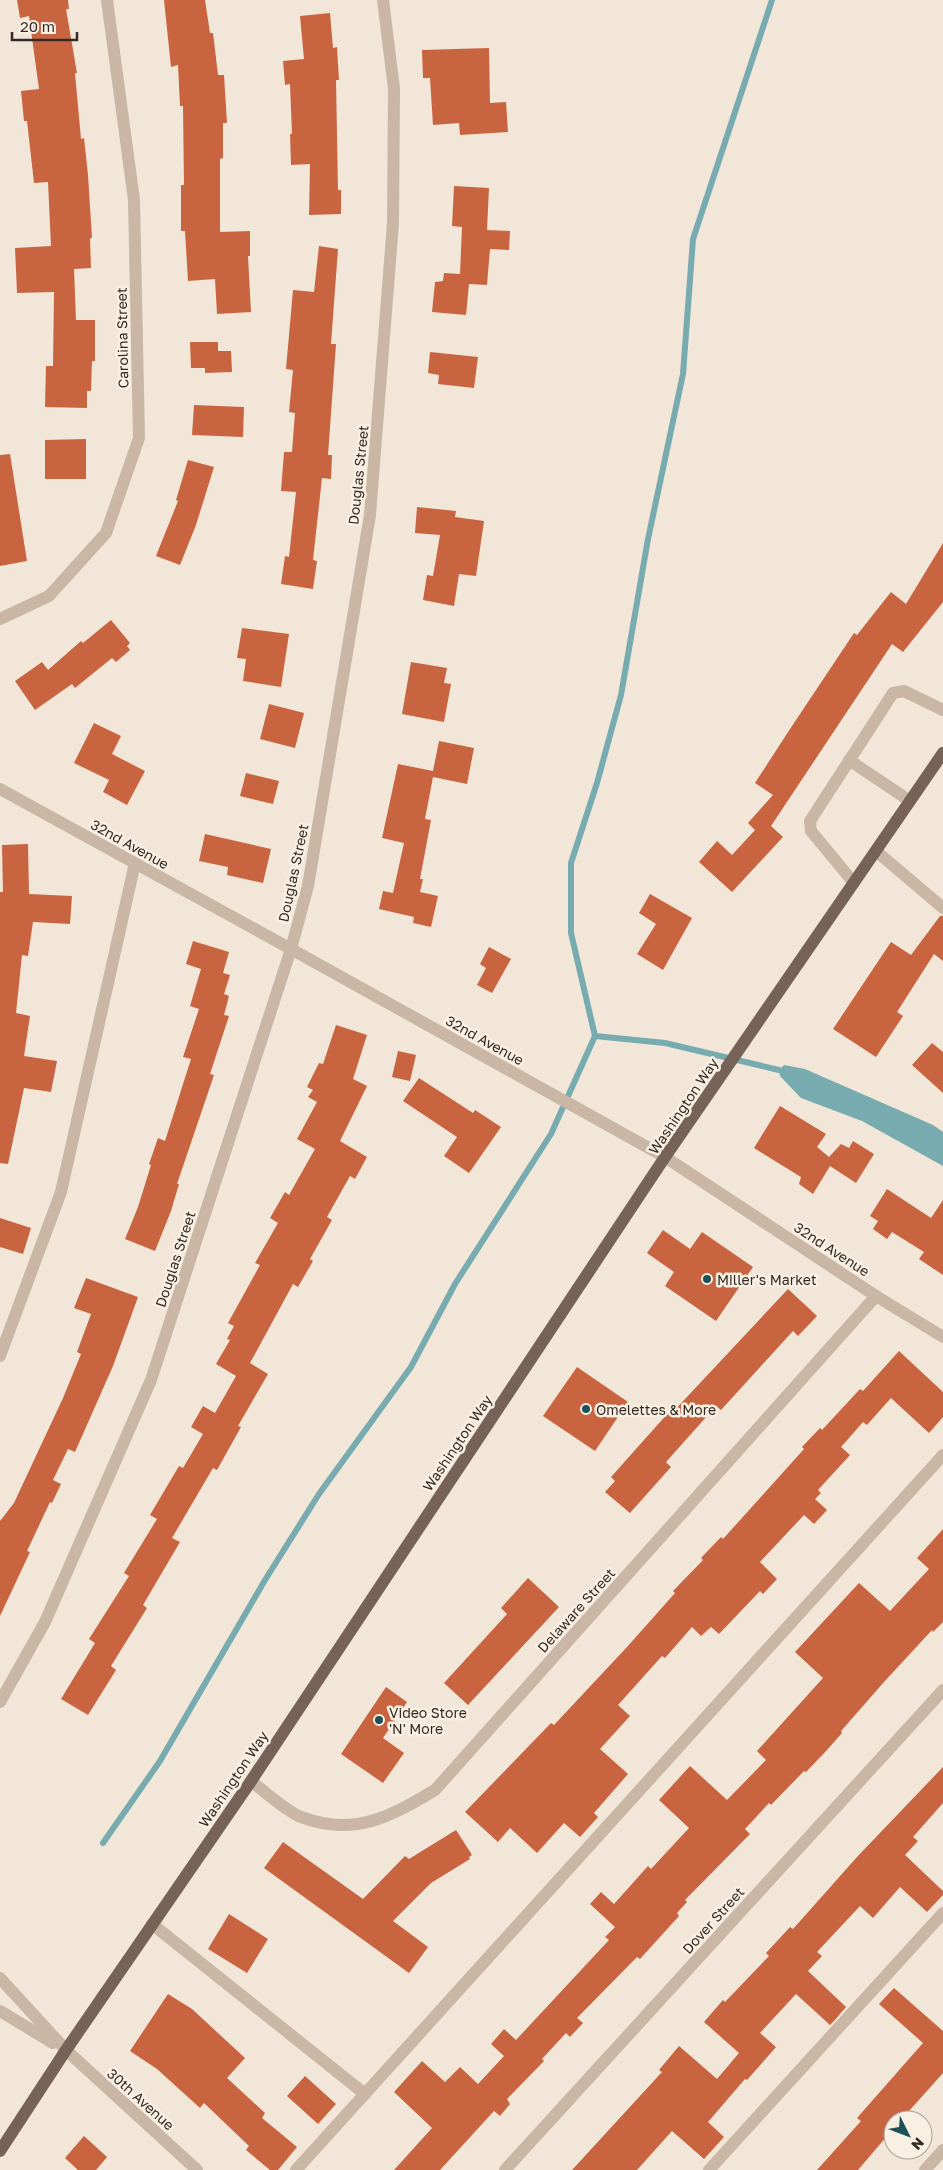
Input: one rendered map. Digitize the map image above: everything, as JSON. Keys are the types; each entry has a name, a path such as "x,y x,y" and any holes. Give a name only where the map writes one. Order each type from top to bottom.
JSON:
{"main road":[{"name":"Washington Way","path":"0,2151 66,2050 250,1781 665,1158 943,753"}],"street":[{"name":"Carolina Street","path":"0,619 48,596 106,533 139,438 134,200 106,0"},
{"name":"Douglas Street","path":"0,1702 45,1622 151,1380 291,949 308,886 370,515 393,223 394,89 383,0"},
{"path":"854,882 811,831 810,821 893,694 904,691 943,710"},
{"path":"849,760 910,801"},
{"name":"32nd Avenue","path":"0,789 665,1158 876,1296 943,1336"},
{"path":"876,851 943,908"},
{"path":"0,1356 61,1192 135,863"},
{"name":"Delaware Street","path":"250,1781 300,1817 339,1827 373,1822 405,1808 435,1790 876,1296"},
{"path":"296,2170 943,1455"},
{"name":"Dover Street","path":"505,2170 943,1690"},
{"path":"709,2170 943,1913"},
{"path":"152,1924 365,2094"},
{"name":"30th Avenue","path":"0,1978 66,2050 197,2170"},
{"name":"30th Avenue","path":"0,2011 66,2050"},
{"path":"924,2170 943,2150"}],"water":[{"path":"784,1065 805,1069 933,1125 943,1132 943,1166 862,1121 801,1098 780,1076 779,1070"}],"building":[{"path":"17,0 68,0 69,9 66,9 77,73 75,73 81,139 84,138 88,175 92,238 90,238 91,268 74,269 76,320 95,320 95,361 92,361 91,391 87,391 87,408 45,407 46,366 53,366 54,292 17,293 15,248 51,246 48,182 34,183 27,121 24,121 21,91 39,89 29,16 20,18"},
{"path":"164,0 205,0 210,33 213,33 218,75 224,75 227,123 223,123 223,158 220,159 220,232 250,231 250,256 248,256 251,312 217,314 215,279 188,281 185,231 181,231 181,185 184,185 183,106 180,106 178,65 171,67"},
{"path":"330,13 333,48 337,47 339,80 336,80 338,190 341,190 341,214 309,215 310,164 291,165 290,84 285,85 283,61 304,59 300,16"},
{"path":"489,48 490,103 506,102 508,132 460,135 459,123 433,125 430,78 423,78 422,50"},
{"path":"454,186 489,188 487,230 510,231 509,250 490,249 487,285 469,284 466,315 432,312 435,282 443,281 444,273 460,274 462,227 452,226"},
{"path":"319,246 338,249 331,344 336,344 328,455 332,455 331,479 322,478 313,560 317,561 313,589 281,584 285,556 289,557 296,492 281,491 284,452 292,452 295,413 289,412 293,370 286,369 293,290 314,292"},
{"path":"190,342 218,342 218,351 231,351 232,372 205,373 205,368 191,368"},
{"path":"430,352 478,357 474,388 438,384 439,375 428,373"},
{"path":"194,405 244,407 243,437 192,435"},
{"path":"86,439 86,479 45,479 45,440"},
{"path":"10,454 27,561 0,566 0,455"},
{"path":"188,460 214,467 196,525 180,565 156,556 178,501 176,500"},
{"path":"417,507 456,511 455,517 484,521 476,576 459,574 454,606 423,600 427,575 433,576 440,535 415,533"},
{"path":"943,543 943,602 903,652 892,644 771,826 783,837 732,892 699,862 717,841 732,855 755,830 748,823 773,795 755,783 790,729 854,633 857,635 891,592 906,604"},
{"path":"111,620 130,643 127,646 130,650 116,662 112,658 75,688 72,684 35,710 15,681 42,662 48,670 81,641 83,643"},
{"path":"242,628 289,634 281,687 243,681 246,659 237,658"},
{"path":"411,662 447,668 444,683 451,684 444,722 402,714"},
{"path":"269,704 304,713 295,748 260,739"},
{"path":"94,723 121,736 112,754 145,771 127,805 103,792 109,780 74,763"},
{"path":"439,741 474,748 467,784 433,777 425,819 431,820 420,879 423,879 420,892 438,896 431,927 413,923 414,917 379,909 383,891 393,893 404,843 382,838 398,764 433,771"},
{"path":"246,773 279,781 273,804 240,796"},
{"path":"205,834 271,849 263,883 227,875 228,867 199,861"},
{"path":"28,844 29,894 72,896 70,924 33,922 28,956 22,955 16,1013 30,1016 24,1056 57,1061 51,1092 24,1088 8,1164 0,1163 0,892 3,892 2,845"},
{"path":"650,894 692,918 663,970 637,954 656,924 639,913"},
{"path":"940,916 943,916 943,961 934,954 897,1012 903,1016 876,1057 833,1029 891,942 911,955"},
{"path":"193,941 229,952 223,973 230,975 224,994 229,996 224,1015 229,1016 210,1074 214,1075 177,1184 179,1184 171,1211 155,1251 125,1239 138,1207 158,1138 165,1141 191,1059 183,1057 199,1009 190,1006 201,969 186,964"},
{"path":"489,947 511,959 492,993 477,985 486,968 480,964"},
{"path":"336,1025 367,1035 353,1079 367,1086 340,1141 367,1157 355,1179 350,1176 327,1217 332,1220 310,1259 313,1261 298,1287 293,1284 250,1363 268,1374 238,1426 241,1427 217,1470 213,1468 172,1538 180,1542 143,1605 147,1608 111,1666 116,1670 88,1715 61,1699 95,1643 89,1639 129,1576 124,1573 157,1519 150,1515 179,1466 183,1468 203,1434 191,1427 203,1406 215,1413 236,1376 216,1364 230,1340 227,1339 234,1326 228,1323 260,1265 255,1263 278,1223 270,1218 285,1192 289,1195 315,1149 297,1139 317,1102 308,1097 313,1090 307,1087 319,1063 323,1064"},
{"path":"932,1043 943,1052 943,1093 912,1065"},
{"path":"398,1051 416,1055 410,1081 392,1077"},
{"path":"419,1078 473,1113 475,1110 501,1127 469,1173 444,1156 457,1137 403,1101"},
{"path":"780,1106 826,1134 817,1147 829,1157 841,1144 849,1148 853,1141 874,1154 856,1183 830,1166 813,1194 799,1184 801,1177 754,1148"},
{"path":"887,1189 931,1218 943,1200 943,1275 919,1259 924,1252 892,1232 887,1239 873,1229 878,1221 870,1216"},
{"path":"0,1218 31,1228 23,1254 0,1247"},
{"name":"Miller's Market","path":"663,1230 690,1249 702,1232 753,1267 716,1321 665,1286 674,1272 647,1253"},
{"path":"86,1278 138,1297 113,1366 75,1452 68,1449 53,1480 61,1484 52,1503 50,1502 27,1551 30,1552 0,1616 0,1521 14,1503 63,1398 81,1354 77,1352 91,1314 74,1308"},
{"path":"788,1289 817,1316 798,1336 793,1331 721,1410 716,1406 666,1462 671,1467 630,1513 605,1492 615,1481 611,1477 669,1412 671,1414"},
{"path":"899,1351 943,1392 943,1417 929,1433 891,1398 867,1425 863,1422 841,1447 850,1455 818,1490 821,1493 815,1499 827,1510 814,1524 804,1515 760,1562 777,1579 763,1594 760,1591 719,1634 711,1627 701,1636 692,1627 665,1658 662,1656 618,1705 630,1716 600,1749 628,1774 594,1813 598,1817 580,1837 564,1823 537,1853 510,1828 498,1842 465,1812 551,1723 554,1725 675,1593 673,1591 703,1560 701,1558 721,1537 723,1539 804,1449 802,1447 820,1428 822,1430 860,1389 863,1391"},
{"name":"Omelettes & More","path":"577,1367 628,1402 595,1451 543,1416"},
{"path":"943,1529 943,1622 933,1632 932,1630 884,1682 841,1731 842,1733 806,1772 804,1771 771,1805 769,1803 745,1829 750,1834 685,1900 687,1902 677,1913 679,1916 640,1959 637,1957 577,2018 583,2023 570,2037 566,2033 542,2059 544,2061 507,2099 510,2104 500,2116 494,2111 440,2170 394,2170 432,2128 394,2092 422,2061 445,2082 460,2067 478,2084 504,2056 491,2044 504,2029 516,2040 609,1940 605,1937 615,1927 590,1904 601,1892 614,1904 648,1866 651,1869 689,1828 659,1800 690,1766 727,1800 766,1760 757,1751 823,1678 795,1652 859,1583 890,1611 929,1569 917,1558"},
{"path":"528,1578 559,1607 468,1705 444,1683 507,1614 501,1608"},
{"name":"Video Store 'N' More","path":"386,1687 407,1702 383,1738 404,1753 383,1783 341,1754"},
{"path":"943,1767 943,1803 913,1837 918,1841 905,1855 943,1891 943,1895 927,1912 900,1887 873,1918 860,1906 817,1952 822,1956 808,1971 846,2007 834,2021 830,2025 796,1994 760,2033 776,2047 708,2122 724,2137 704,2159 672,2131 637,2170 572,2170 662,2072 659,2070 679,2046 717,2079 739,2053 704,2022 723,2000 725,2002 769,1956 766,1953 790,1927 793,1929 857,1857"},
{"path":"456,1830 472,1855 469,1857 470,1859 431,1883 393,1921 428,1947 409,1973 264,1868 283,1842 363,1899 405,1856 409,1859"},
{"path":"229,1914 268,1939 247,1973 208,1949"},
{"path":"894,1988 943,2031 943,2073 910,2110 883,2110 883,2141 858,2170 817,2170 861,2121 857,2118 923,2043 879,2004"},
{"path":"168,1994 192,2009 245,2058 227,2078 265,2113 262,2118 297,2147 278,2170 270,2170 246,2150 249,2146 204,2103 200,2108 157,2069 130,2051"},
{"path":"305,2076 336,2104 318,2124 287,2096"},
{"path":"84,2136 107,2157 96,2170 78,2170 65,2158"}],"waterway":[{"path":"103,1843 160,1761 265,1580 319,1494 411,1367 455,1284 551,1134 595,1036 571,933 571,863 597,783 621,695 648,539 683,374 693,239 772,0"},
{"path":"595,1036 665,1043 779,1070"}],"place":[{"name":"Miller's Market","path":"707,1279"},
{"name":"Omelettes & More","path":"586,1409"},
{"name":"Video Store 'N' More","path":"379,1720"}]}
